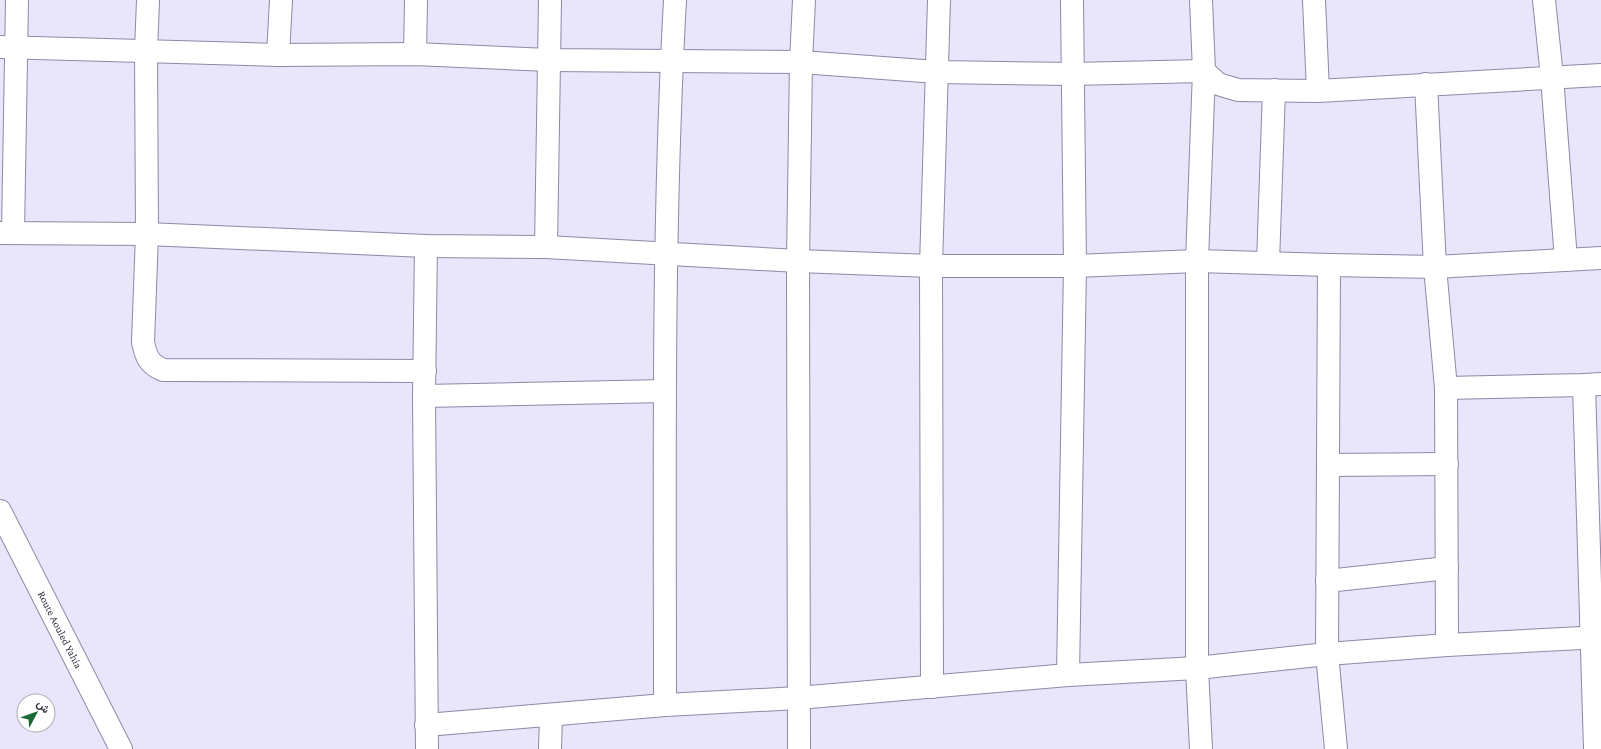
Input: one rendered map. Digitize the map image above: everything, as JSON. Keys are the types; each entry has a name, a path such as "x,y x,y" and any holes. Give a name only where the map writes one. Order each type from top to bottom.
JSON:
{"street":[{"path":"17,0 8,47 6,233 147,234 426,246 546,247 798,261 931,266 1075,266 1197,261 1328,266 1434,267 1601,258"},
{"path":"148,0 146,51 147,234 142,342 146,355 154,366 163,370 425,371"},
{"path":"278,55 281,0"},
{"path":"415,54 416,0"},
{"path":"546,247 550,0"},
{"path":"665,705 666,254 675,0"},
{"path":"799,749 798,261 801,62 804,0"},
{"path":"932,687 931,266 939,0"},
{"path":"1068,675 1075,266 1072,0"},
{"path":"1201,0 1204,72 1197,261 1197,668 1201,749"},
{"path":"1314,0 1318,91"},
{"path":"1544,0 1552,77 1566,260"},
{"path":"8,47 278,55 415,54 549,60 801,62 937,72 1072,74 1204,72 1218,84 1238,90 1318,91 1601,75"},
{"path":"1426,84 1434,267 1446,388 1447,645"},
{"path":"1268,263 1274,90"},
{"path":"426,246 424,396 427,749"},
{"path":"1328,266 1327,654 1336,749"},
{"path":"1446,388 1593,384 1597,637 1595,749"},
{"path":"424,396 665,391"},
{"path":"1328,465 1447,464"},
{"name":"Route Aouled Yahia","path":"0,511 121,749"},
{"path":"1327,581 1447,568"},
{"path":"426,725 551,716 665,705 798,698 1068,675 1197,668 1327,654 1447,645 1597,637"},
{"path":"550,749 551,716"}]}
